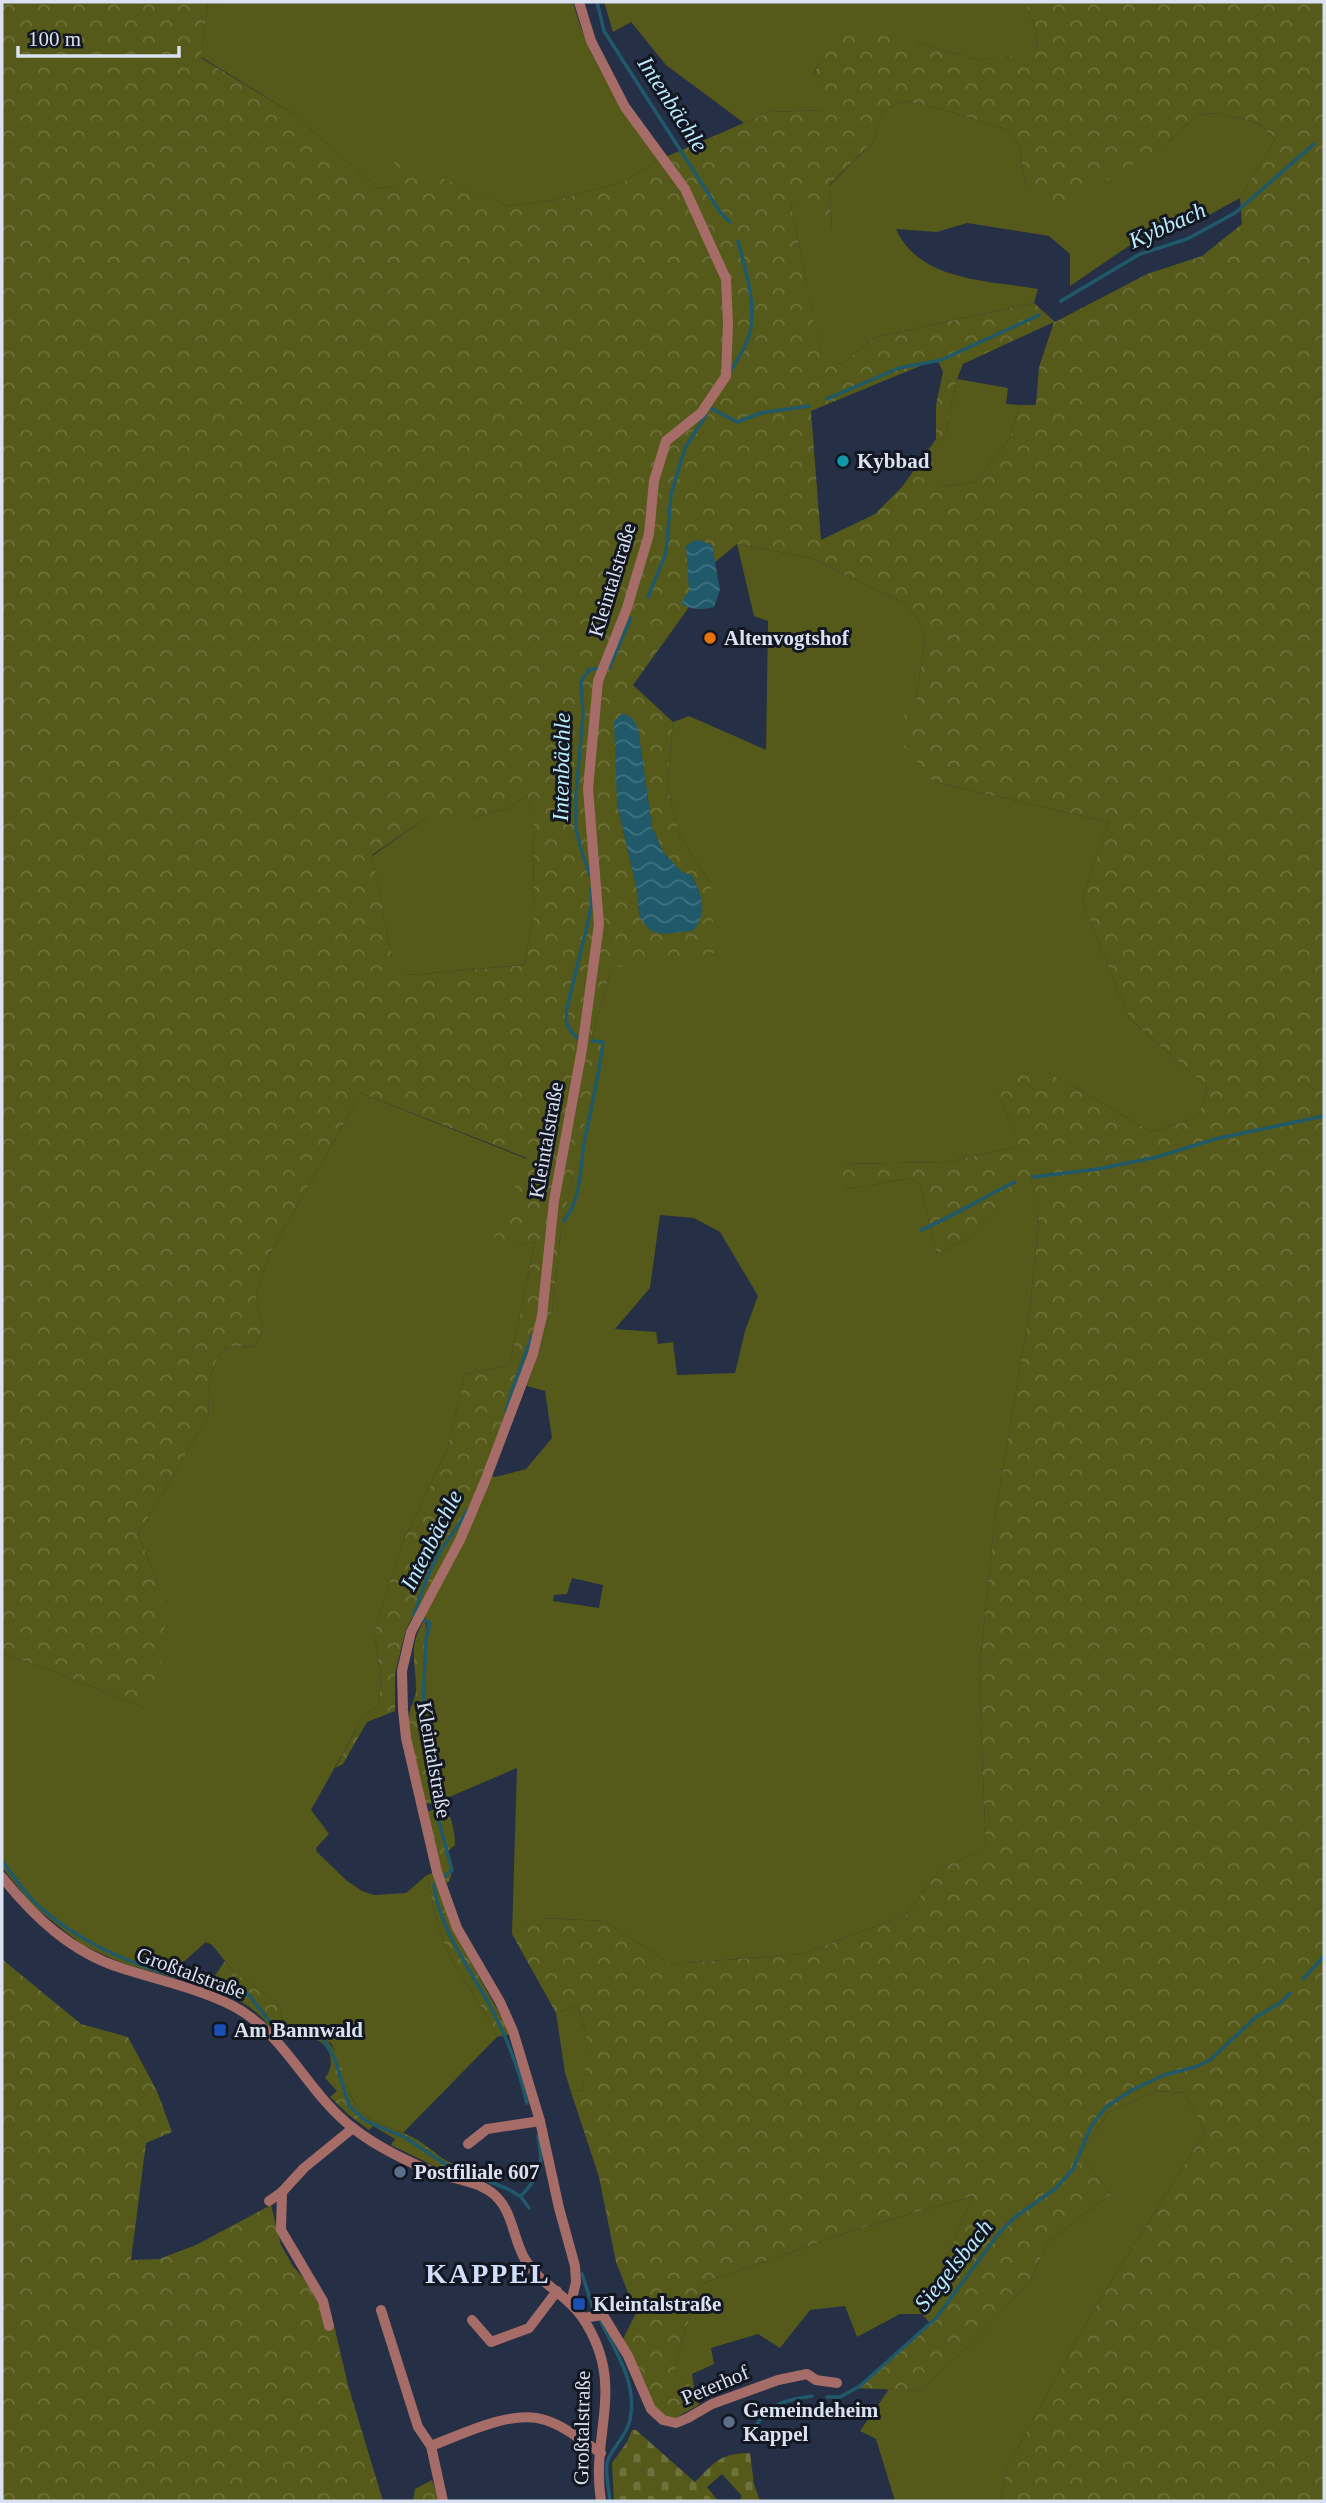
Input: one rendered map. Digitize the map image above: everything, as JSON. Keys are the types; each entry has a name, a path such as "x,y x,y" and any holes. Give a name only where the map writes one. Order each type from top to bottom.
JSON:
{"street":[{"name":"Kleintalstraße","path":"571,2303 576,2282 575,2266 540,2121 513,2031 500,2002 457,1928 437,1872 414,1778 403,1710 402,1671 411,1632 460,1540 485,1482 533,1354 542,1316 554,1201 582,1049 599,924 588,789 598,681 627,608 649,534 654,481 666,441 701,413 726,376 726,279 685,189 625,107 591,41 579,2"},
{"name":"Großtalstraße","path":"2,1877 27,1909 80,1950 121,1968 212,1997 245,2013 264,2028 313,2088 353,2129 435,2172 489,2190 500,2199 509,2214 526,2262 590,2317 606,2376 601,2501"},
{"path":"468,2144 487,2129 540,2121"},
{"path":"269,2201 282,2192 304,2168 353,2129"},
{"path":"282,2192 281,2230 323,2301 329,2326"},
{"path":"472,2320 491,2342 529,2328 557,2291"},
{"path":"381,2310 418,2427 431,2446 443,2501"},
{"name":"Peterhof","path":"590,2317 603,2315 628,2356 651,2409 663,2420 676,2423 712,2404 778,2380 807,2374 816,2380 837,2383"},
{"path":"431,2446 480,2427 521,2417 552,2423 601,2454"}],"green space":[{"path":"2,2 250,2 208,4 201,58 292,113 378,189 395,186 394,157 508,206 556,200 623,182 661,159 769,112 825,110 824,91 814,75 819,61 850,28 912,41 977,60 1036,53 1037,33 1027,6 1029,2 1324,2 1324,2501 1001,2501 1006,2469 1091,2314 1205,2132 1185,2093 1156,2091 1109,2112 1080,2155 1111,2194 1048,2242 1030,2281 978,2337 920,2391 856,2388 930,2323 922,2314 973,2196 854,2230 701,2284 677,2357 675,2373 694,2387 699,2405 673,2419 656,2411 623,2339 636,2313 616,2262 599,2177 571,2092 582,2090 584,2079 586,2047 581,2016 577,2006 556,2013 512,1934 540,1918 604,1921 671,1964 802,1954 906,1915 941,1868 986,1849 979,1674 995,1515 1029,1314 1039,1220 1030,1178 969,1238 937,1254 920,1185 912,1178 847,1189 839,1164 948,1162 1019,1146 999,1092 1010,1071 1048,1072 1152,1132 1198,1117 1207,1087 1129,1018 1082,900 1109,822 934,782 902,744 894,728 916,701 925,639 919,621 904,603 811,558 737,544 702,573 687,610 633,685 673,722 667,786 680,836 711,884 715,953 611,968 592,1040 603,1041 561,1230 552,1311 527,1386 518,1384 457,1539 406,1629 395,1674 395,1711 367,1722 343,1764 335,1768 363,1717 379,1705 381,1675 374,1632 403,1542 447,1450 465,1374 510,1365 535,1241 486,1257 527,1158 361,1093 268,1257 256,1295 263,1331 255,1347 231,1346 219,1354 210,1377 208,1417 138,1534 159,1586 167,1646 145,1708 43,1667 2,1654","holes":["904,101 945,110 1006,129 1019,145 1026,187 1033,202 1048,209 1076,199 1169,142 1197,115 1217,113 1258,123 1275,139 1240,198 1242,224 1202,256 1147,274 1055,322 1034,303 875,337 841,365 821,356 791,205 808,197 832,230 829,185 875,140 879,119 896,104","1054,322 1039,367 1036,405 1020,405 1010,438 975,482 948,486 927,478 946,431 957,379 963,364","937,359 943,372 936,405 936,439 902,487 875,514 821,540 811,411","638,729 652,827 663,852 681,872 691,875 695,882 701,896 701,918 692,931 665,934 639,915 638,894 617,804","527,795 534,812 533,918 524,965 409,975 398,971 392,958 372,855 428,817 475,817 509,808"]},
{"path":"573,2 588,45 609,85 633,123 661,159 623,182 556,200 508,206 395,158 395,186 378,189 292,113 201,57 208,4"},
{"path":"604,2 1029,2 1027,6 1037,33 1036,54 977,60 912,41 819,61 814,74 824,91 826,110 769,112 744,123 666,65 631,22 613,32"},
{"path":"904,101 945,110 1006,129 1019,145 1026,187 1127,167 1169,142 1197,115 1217,113 1258,123 1275,139 1240,198 1193,224 1145,235 1070,286 1070,254 1049,236 967,223 937,232 896,229 907,246 938,269 977,280 1038,289 1034,303 875,337 841,365 821,357 791,205 808,196 832,228 829,186 875,140 882,114"},
{"path":"957,379 1008,388 1006,404 1020,405 1010,438 975,482 948,486 926,478 946,431"},
{"path":"737,544 811,558 904,603 919,621 925,639 916,701 934,782 1109,822 1082,900 1129,1018 1207,1087 1198,1117 1152,1132 1048,1072 999,1092 1019,1146 948,1162 840,1164 847,1189 912,1178 920,1185 937,1254 969,1238 1030,1177 1039,1219 1029,1314 995,1515 979,1674 986,1849 941,1868 906,1915 802,1954 671,1964 604,1921 541,1918 512,1934 517,1768 433,1804 417,1718 427,1697 424,1661 427,1622 415,1613 483,1474 495,1477 526,1469 552,1438 545,1391 527,1386 552,1311 561,1230 602,1041 592,1040 611,968 711,884 680,836 667,786 673,722 689,716 766,750 768,621 754,616","holes":["660,1215 694,1218 720,1232 758,1296 745,1331 735,1373 677,1375 673,1342 658,1344 656,1332 615,1329 650,1288","572,1578 603,1585 599,1608 553,1601 554,1595 567,1594"]},
{"path":"527,795 534,812 533,918 524,965 409,975 397,971 392,958 372,856 428,817 475,817 509,808"},
{"path":"361,1093 527,1159 487,1256 535,1241 510,1365 465,1374 447,1450 403,1542 374,1632 381,1675 379,1705 363,1717 311,1810 329,1834 316,1848 317,1852 346,1880 362,1891 374,1895 406,1893 427,1875 446,1948 497,2037 403,2133 363,2113 353,2099 331,2043 301,2034 282,2019 278,2003 234,1972 212,1945 206,1942 180,1965 174,1978 122,1963 82,1945 31,1904 2,1867 2,1654 43,1667 145,1708 159,1586 138,1534 208,1417 210,1377 219,1354 231,1346 255,1347 263,1331 256,1295 268,1257"},
{"path":"425,1618 427,1697 417,1718 433,1804 425,1803 409,1728 409,1714 416,1691 414,1646"},
{"path":"442,1806 451,1819 455,1840 455,1845 448,1851 452,1872 447,1884 427,1812"},
{"path":"433,1873 454,1932 511,2034 497,2037 446,1948 427,1875"},
{"path":"2,1959 81,2024 128,2037 157,2091 172,2132 146,2143 131,2260 159,2259 196,2245 271,2205 281,2245 334,2325 348,2385 383,2501 2,2501"},
{"path":"225,1961 234,1972 278,2003 282,2019 301,2034 312,2032 333,2048 354,2101 366,2116 414,2138 449,2162 470,2168 467,2176 436,2167 391,2145 395,2139 373,2126 369,2130 349,2115 330,2097 337,2091 325,2078 331,2061 324,2045 314,2039 282,2038 247,2006 207,1987"},
{"path":"577,2006 586,2038 586,2058 582,2090 571,2092 565,2073 556,2013"},
{"path":"1156,2091 1185,2093 1205,2132 1091,2314 1006,2469 1001,2501 895,2501 876,2439 860,2431 889,2389 920,2391 978,2337 1030,2281 1048,2242 1111,2194 1080,2155 1109,2112"},
{"path":"973,2196 922,2314 900,2314 857,2337 845,2306 810,2310 780,2348 758,2334 711,2348 714,2364 692,2374 694,2387 675,2373 677,2357 701,2284 854,2230"},
{"path":"632,2430 636,2430 695,2482 719,2460 750,2453 754,2484 760,2501 742,2501 742,2496 722,2474 707,2487 718,2501 614,2501 612,2463"},
{"path":"432,2480 439,2501 413,2501 415,2489"}],"water":[{"path":"699,540 712,545 720,590 714,607 702,609 682,604 689,592 686,546"},
{"path":"623,713 632,718 638,728 652,827 663,852 681,871 691,875 701,896 701,918 692,931 665,934 653,932 639,916 638,894 617,804 614,721"}],"waterway":[{"name":"Intenbächle","path":"597,2 604,31 720,212 730,222"},
{"name":"Kybbach","path":"1061,301 1140,254 1187,239 1235,213 1314,144"},
{"name":"Intenbächle","path":"730,372 748,339 752,316 749,284 738,241"},
{"name":"Kybbach","path":"827,399 899,368 941,360 1039,315"},
{"name":"Kybbach","path":"710,408 737,422 761,413 809,406"},
{"name":"Intenbächle","path":"648,597 666,553 671,494 685,448 706,415"},
{"name":"Intenbächle","path":"609,668 631,618"},
{"name":"Intenbächle","path":"590,875 576,829 576,794 583,715 581,681 589,670 599,668"},
{"name":"Intenbächle","path":"578,1038 569,1028 566,1013 592,902 591,889"},
{"name":"Intenbächle","path":"564,1221 577,1192 603,1042 592,1041"},
{"path":"1033,1177 1098,1169 1157,1157 1215,1139 1324,1116"},
{"path":"921,1230 1015,1182"},
{"name":"Intenbächle","path":"506,1412 532,1336"},
{"name":"Intenbächle","path":"434,1796 428,1743 422,1723 426,1639 430,1623 414,1615 436,1560 468,1509"},
{"name":"Intenbächle","path":"436,1811 452,1870 434,1885 437,1901 455,1945 500,2026 516,2064 527,2103"},
{"path":"2,1861 35,1902 70,1930 120,1957 174,1976"},
{"name":"Siegelsbach","path":"1303,1979 1324,1956"},
{"path":"183,1977 209,1982 231,1982 249,1995 273,2026 294,2036 313,2035 323,2039 335,2059 349,2106 366,2121 406,2138 445,2164 508,2189 521,2197 529,2208"},
{"name":"Siegelsbach","path":"827,2397 840,2397 860,2386 936,2318 999,2233 1015,2217 1055,2189 1073,2169 1091,2126 1106,2107 1132,2090 1164,2075 1210,2060 1256,2017 1280,2003 1290,1993"},
{"name":"Intenbächle","path":"521,2196 540,2169 538,2136"},
{"path":"582,2274 593,2308"},
{"path":"601,2322 624,2369 632,2407 628,2426 607,2463 610,2501"},
{"name":"Siegelsbach","path":"746,2443 771,2409 787,2401 812,2396"}],"place":[{"name":"Kybbad","path":"843,461"},
{"name":"Altenvogtshof","path":"710,638"},
{"name":"Am Bannwald","path":"220,2030"},
{"name":"Postfiliale 607","path":"400,2172"},
{"name":"Kleintalstraße","path":"579,2304"},
{"name":"Gemeindeheim Kappel","path":"729,2422"}],"district":[{"name":"KAPPEL","path":"488,2273"}]}
